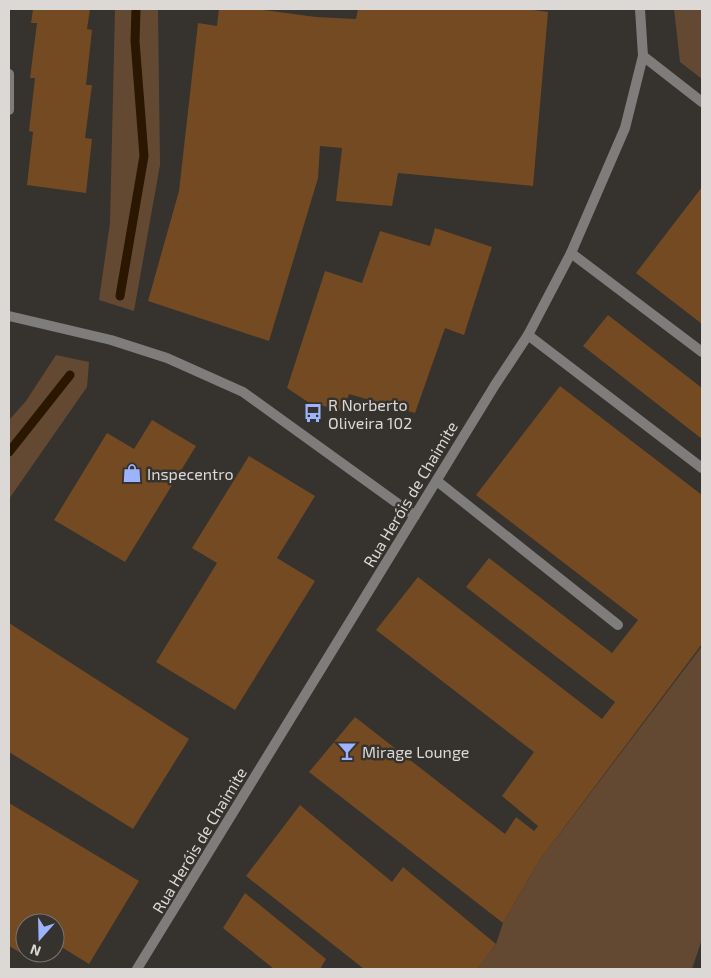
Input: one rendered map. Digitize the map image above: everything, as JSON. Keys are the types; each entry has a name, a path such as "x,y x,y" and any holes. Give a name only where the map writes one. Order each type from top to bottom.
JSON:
{"street":[{"name":"Rua Heróis de Chaimite","path":"137,969 495,385 528,335 571,253 625,128 643,56 640,9"},
{"path":"643,56 702,102"},
{"path":"9,74 9,110"},
{"path":"571,253 702,352"},
{"path":"9,316 111,340 167,358 243,392 415,516"},
{"path":"528,335 702,468"},
{"path":"437,481 618,625"}],"shaded area":[{"path":"115,9 158,9 160,165 134,311 99,300 110,223"},
{"path":"674,9 702,9 702,79 680,62"},
{"path":"56,355 89,362 87,387 9,499 9,420 26,401"},
{"path":"702,646 702,939 692,969 478,969 496,944 503,923 539,861"}],"building":[{"path":"33,9 90,9 87,29 92,30 86,85 92,85 85,138 92,139 86,193 27,185 33,132 29,131 35,78 30,78 37,23 31,23"},
{"path":"219,9 256,9 316,17 356,19 358,9 526,9 548,12 533,186 398,173 392,206 336,201 342,148 320,146 318,178 269,341 148,301 179,191 198,23 217,26"},
{"path":"702,187 702,324 636,273"},
{"path":"435,228 492,247 464,335 445,328 415,413 349,394 343,411 308,402 287,388 325,271 362,283 380,231 430,246"},
{"path":"608,315 702,388 702,439 583,346"},
{"path":"560,386 702,495 702,644 539,861 503,923 309,772 355,717 505,834 516,817 534,831 538,826 502,796 534,752 376,630 418,577 602,719 615,702 466,587 489,558 612,653 638,620 476,495"},
{"path":"152,420 196,446 125,562 54,520 107,433 134,449"},
{"path":"249,456 315,496 277,558 315,581 235,710 156,662 217,563 192,548"},
{"path":"9,623 189,739 133,829 9,752"},
{"path":"9,803 139,881 89,964 65,949 65,913 15,913 15,950 9,946"},
{"path":"300,805 392,882 403,867 496,944 478,969 364,969 246,876"},
{"path":"245,893 326,959 320,969 274,969 223,928"}],"waterway":[{"path":"120,296 144,156 135,41 136,9"},
{"path":"9,452 70,375"}],"place":[{"name":"R Norberto Oliveira 102","path":"313,413"},
{"name":"Inspecentro","path":"132,473"},
{"name":"Mirage Lounge","path":"347,751"}]}
